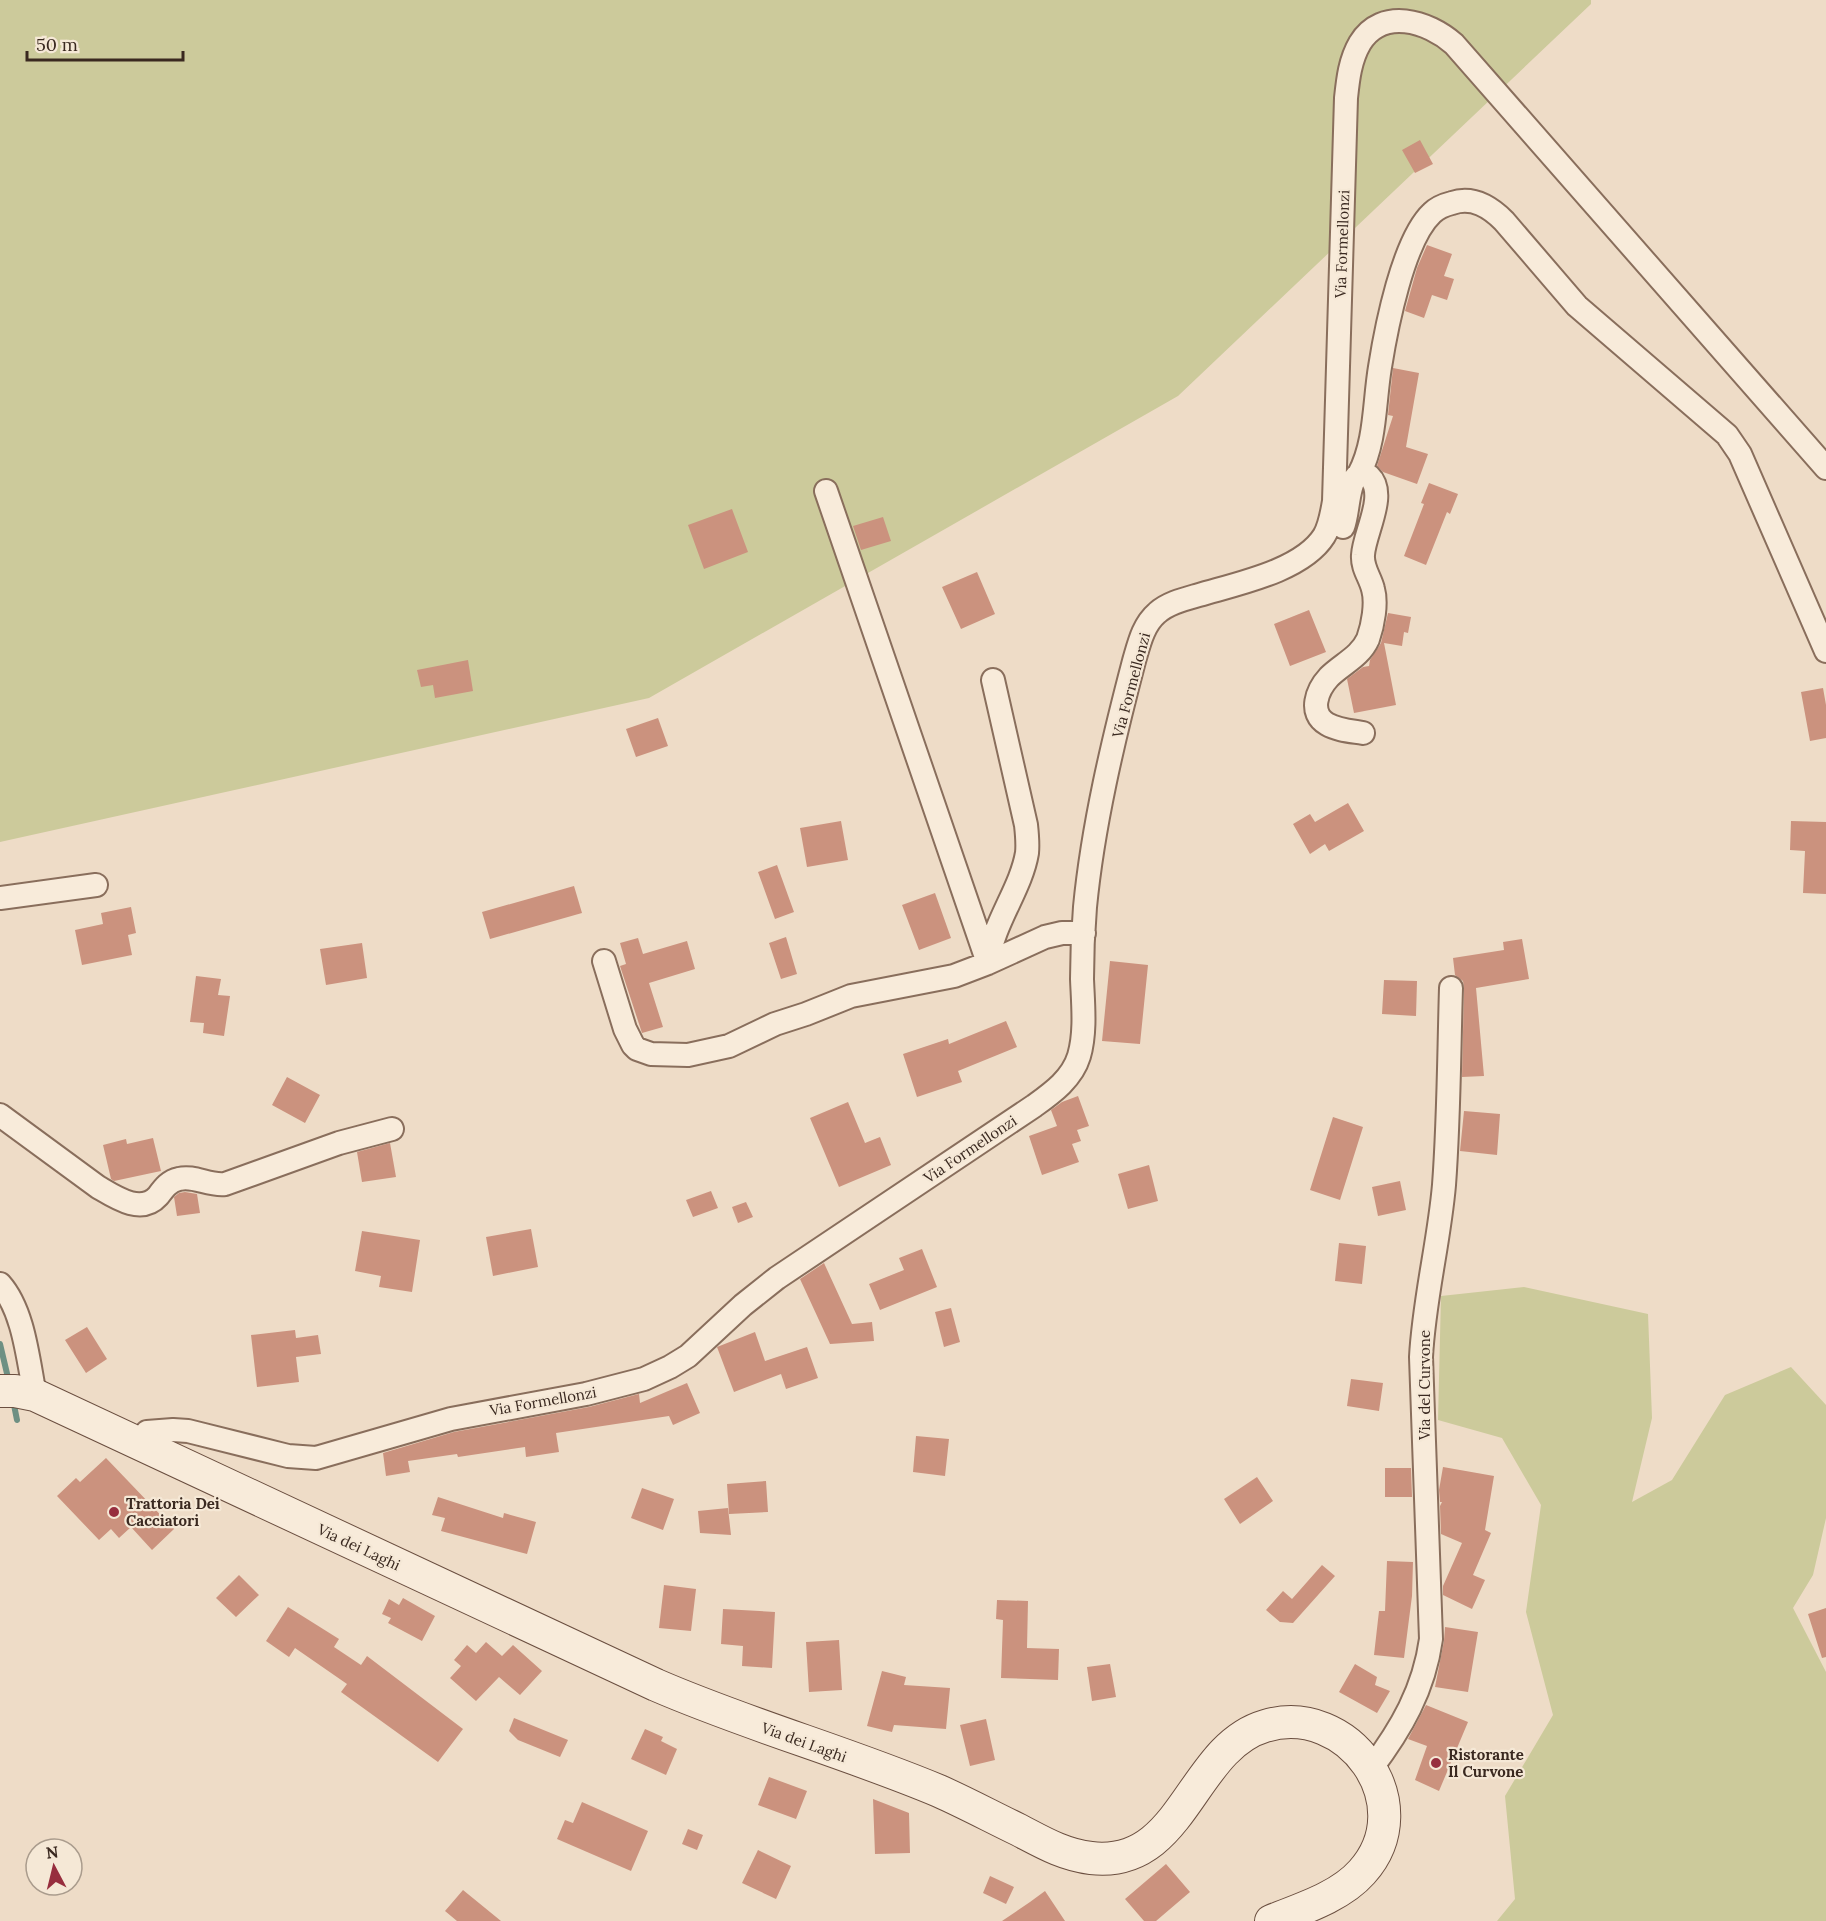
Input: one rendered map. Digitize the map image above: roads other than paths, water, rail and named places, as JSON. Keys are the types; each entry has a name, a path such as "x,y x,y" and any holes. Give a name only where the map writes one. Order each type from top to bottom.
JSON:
{"main road":[{"name":"Via dei Laghi","path":"0,1391 35,1395 143,1438 656,1686 938,1791 1066,1854 1103,1859 1122,1856 1142,1848 1157,1838 1176,1817 1226,1748 1242,1736 1264,1726 1293,1723 1325,1729 1349,1744 1371,1769 1383,1798 1385,1823 1375,1854 1358,1876 1338,1891 1274,1920"}],"street":[{"name":"Via Formellonzi","path":"143,1438 180,1430 288,1456 321,1457 451,1419 607,1390 644,1379 688,1356 743,1305 777,1278 1034,1106 1062,1083 1073,1069 1082,1042 1084,933 1093,845 1125,696 1144,630 1158,612 1169,605 1265,576 1295,561 1314,548 1323,537 1331,517 1334,501 1348,79 1358,46 1366,35 1382,24 1392,21 1408,21 1433,29 1460,49 1826,468"},
{"path":"1265,576 1286,576 1307,569 1325,555 1337,540 1345,524 1351,483 1359,474 1370,445 1380,367 1392,307 1416,236 1426,219 1439,207 1459,201 1478,203 1494,211 1504,221 1587,316 1727,435 1740,454 1826,651"},
{"path":"1359,474 1373,479 1376,492 1362,555 1364,567 1374,591 1370,632 1364,647 1356,656 1324,682 1316,705 1318,715 1327,724 1345,730 1363,732"},
{"path":"826,491 988,963"},
{"path":"988,963 992,940 1024,862 1027,845 1026,825 993,680"},
{"path":"0,898 96,885"},
{"path":"604,962 625,1029 633,1045 643,1052 668,1055 713,1051 744,1040 775,1024 852,996 884,988 935,981 988,963 1045,937 1062,933 1084,933"},
{"name":"Via del Curvone","path":"1371,1769 1396,1736 1415,1699 1425,1671 1431,1639 1421,1358 1425,1311 1436,1251 1444,1184 1451,988"},
{"path":"0,1115 98,1187 137,1204 151,1202 167,1184 177,1179 186,1178 208,1184 225,1184 339,1143 392,1129"},
{"path":"0,1284 8,1293 17,1313 35,1395"}],"waterway":[{"path":"0,1344 9,1382"},
{"path":"13,1400 17,1420"}],"place":[{"name":"Trattoria Dei Cacciatori","path":"114,1512"},
{"name":"Ristorante Il Curvone","path":"1436,1763"}]}
